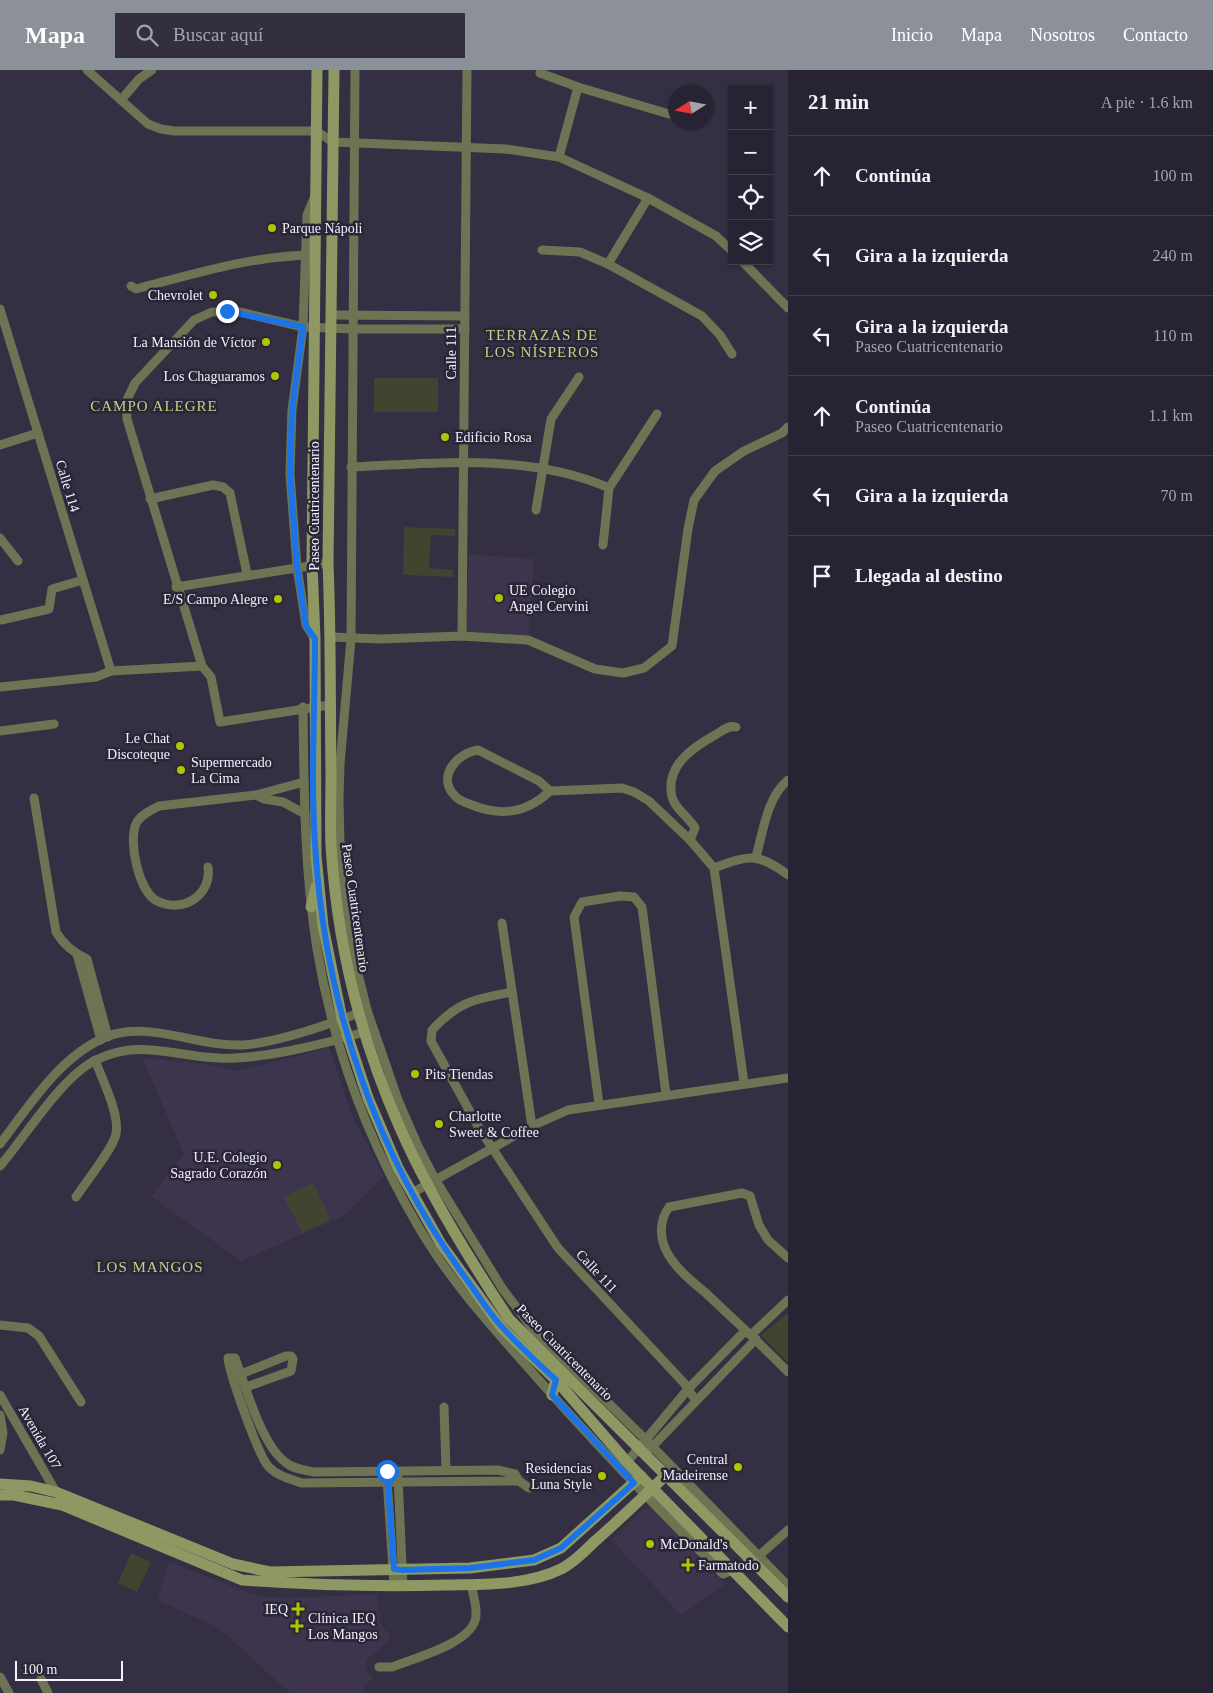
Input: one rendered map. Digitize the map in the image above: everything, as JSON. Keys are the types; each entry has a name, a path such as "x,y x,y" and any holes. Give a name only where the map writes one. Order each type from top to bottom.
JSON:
{"street":[{"path":"87,70 148,124 174,131 316,131 333,142 506,149 559,157 648,198 716,236 728,247"},
{"path":"121,100 152,70"},
{"name":"Paseo Cuatricentenario","path":"318,70 315,195 310,255 308,327 315,639 316,856 323,926 338,1021"},
{"name":"Paseo Cuatricentenario","path":"334,70 328,563 331,637 331,846 336,896 356,987 406,1121 431,1181"},
{"name":"Paseo Cuatricentenario","path":"355,70 351,639 340,764 341,885 359,1013 364,1032 400,1129 431,1181 487,1286 509,1319 645,1446 756,1558 788,1597"},
{"name":"Calle 111","path":"462,636 466,464 465,316 468,70"},
{"path":"540,73 578,87 668,114"},
{"path":"559,157 578,87"},
{"path":"608,264 648,198"},
{"path":"542,250 580,252 608,264 702,316 720,335 732,354"},
{"path":"131,286 136,289 220,266 310,255"},
{"path":"746,265 788,308"},
{"name":"Calle 114","path":"0,309 111,671"},
{"path":"330,704 220,722 211,677 202,666 150,499 126,410 127,395 135,382 194,320 212,312 240,312 308,327 465,329"},
{"path":"331,315 465,316"},
{"name":"Paseo Cuatricentenario","path":"308,327 292,410 290,453 297,567 306,626 315,639"},
{"path":"536,510 551,419 579,377"},
{"path":"603,545 609,488 657,414"},
{"path":"331,637 351,639 462,636 528,640 595,669 623,673 644,668 672,646 679,608 688,529 694,500 715,471 744,451 782,433 788,427"},
{"path":"0,446 38,434"},
{"path":"351,467 466,464 530,465 583,477 609,488"},
{"path":"150,499 213,485 223,487 230,493 247,574"},
{"path":"0,538 18,561"},
{"path":"176,587 247,574 328,563"},
{"path":"1,620 48,609 52,589 83,580"},
{"path":"0,687 96,676 111,671 202,666"},
{"name":"Paseo Cuatricentenario","path":"303,708 305,814 311,907 318,952 366,1126 383,1164 419,1229 464,1294 552,1395 649,1491 733,1570 788,1627"},
{"path":"0,731 54,724"},
{"path":"690,840 695,828 674,803 672,795 671,782 676,766 686,754 710,738 729,727 736,727"},
{"path":"550,791 539,781 478,750 470,751 458,758 451,767 448,779 450,789 456,798 479,808 502,814 532,804 550,791 622,788 634,792 649,801 690,840 714,868 744,1083"},
{"path":"756,857 772,802 781,786 788,780"},
{"path":"208,867 209,876 206,888 196,899 172,906 156,901 144,886 136,866 133,834 136,822 150,810 159,806 256,794 304,782"},
{"path":"256,794 264,800 283,802 305,814"},
{"path":"34,798 56,932 60,940 77,954 87,959 104,1039"},
{"path":"714,868 736,860 756,857 769,861 788,875"},
{"path":"311,907 318,880"},
{"path":"336,896 341,885"},
{"path":"599,1104 574,917 582,902 620,896 634,897 642,907 666,1094"},
{"path":"502,924 532,1126"},
{"name":"Calle 111","path":"512,992 472,999 441,1020 432,1030 431,1041 479,1128 558,1248 689,1388 696,1401"},
{"path":"0,1144 47,1084 69,1062 104,1039 132,1033 155,1034 216,1044 243,1045 277,1038 338,1021 359,1013"},
{"path":"0,1166 58,1093 95,1060 120,1052 156,1048 218,1058 248,1058 364,1032"},
{"name":"Paseo Cuatricentenario","path":"343,1038 398,1168 441,1244 502,1328 556,1380 627,1462 637,1479"},
{"path":"374,1062 380,1050"},
{"path":"76,1197 111,1144 116,1131 114,1113 95,1060"},
{"path":"412,1193 532,1126 568,1110 666,1094 788,1078"},
{"path":"788,1258 768,1240 759,1225 750,1196 742,1193 669,1207 662,1216 661,1233 667,1253 684,1273 788,1372"},
{"path":"645,1446 689,1388 751,1335 788,1300"},
{"path":"0,1325 28,1328 39,1336 81,1402"},
{"path":"627,1462 696,1401 751,1335"},
{"path":"242,1374 286,1356 291,1356 294,1360 291,1371 246,1387"},
{"path":"519,1481 302,1483 282,1477 268,1466 258,1448 228,1358 235,1358 268,1444 286,1464 300,1470 314,1472 398,1470 508,1471 516,1474 519,1481 529,1488"},
{"path":"552,1395 556,1380"},
{"name":"Avenida 107","path":"0,1395 56,1492"},
{"path":"444,1407 446,1470"},
{"path":"0,1415 3,1433 0,1450"},
{"name":"Paseo Cuatricentenario","path":"645,1446 665,1476 788,1586"},
{"path":"398,1470 398,1570"},
{"path":"387,1471 399,1586"},
{"path":"0,1495 14,1495 62,1505 242,1580 274,1583 399,1586 472,1585 514,1582 540,1577 562,1568 602,1536 665,1476"},
{"path":"0,1484 31,1486 56,1492 234,1564 270,1572 470,1568 534,1560 561,1548 637,1479"},
{"path":"733,1570 756,1558 788,1530"},
{"path":"379,1667 392,1667 465,1636 475,1623 477,1615 472,1585"},
{"path":"0,1677 9,1693"},
{"path":"41,1679 48,1693"}],"shaded area":[{"name":"UE Colegio Angel Cervini","path":"469,554 534,559 528,642 464,637"},
{"name":"U.E. Colegio Sagrado Corazón","path":"329,1048 352,1116 384,1176 344,1216 241,1261 151,1196 184,1154 142,1058 204,1064 237,1071"},
{"path":"649,1508 653,1509 725,1584 681,1615 612,1540 641,1511"},
{"name":"Clínica IEQ Los Mangos","path":"169,1562 257,1596 288,1598 377,1594 380,1623 391,1637 366,1660 366,1670 373,1678 359,1693 290,1693 219,1628 157,1600"}],"green space":[{"path":"374,378 438,378 438,412 374,412"},
{"path":"404,527 455,529 455,536 431,535 429,568 453,570 453,577 403,575"},
{"path":"313,1183 331,1219 302,1233 294,1215 308,1208 293,1215 284,1197"},
{"path":"788,1313 788,1363 761,1335"},
{"path":"131,1553 151,1562 137,1592 118,1583"}],"place":[{"name":"Parque Nápoli","path":"272,228"},
{"name":"Chevrolet","path":"213,295"},
{"name":"La Mansión de Víctor","path":"266,342"},
{"name":"Los Chaguaramos","path":"275,376"},
{"name":"Edificio Rosa","path":"445,437"},
{"name":"UE Colegio Angel Cervini","path":"499,598"},
{"name":"E/S Campo Alegre","path":"278,599"},
{"name":"Le Chat Discoteque","path":"180,746"},
{"name":"Supermercado La Cima","path":"181,770"},
{"name":"Pits Tiendas","path":"415,1074"},
{"name":"Charlotte Sweet & Coffee","path":"439,1124"},
{"name":"U.E. Colegio Sagrado Corazón","path":"277,1165"},
{"name":"Central Madeirense","path":"738,1467"},
{"name":"Residencias Luna Style","path":"602,1476"},
{"name":"McDonald's","path":"650,1544"},
{"name":"Farmatodo","path":"688,1565"},
{"name":"IEQ","path":"298,1609"},
{"name":"Clínica IEQ Los Mangos","path":"297,1626"}],"district":[{"name":"TERRAZAS DE LOS NÍSPEROS","path":"542,344"},
{"name":"CAMPO ALEGRE","path":"154,406"},
{"name":"LOS MANGOS","path":"150,1267"}],"route":[{"path":"227,311 240,312 303,327 292,410 290,474 297,567 306,626 315,639 316,856 323,926 342,1019 368,1098 398,1168 441,1244 502,1328 556,1380 552,1395 634,1483 561,1548 534,1560 504,1566 403,1570 394,1569 387,1471"}]}
